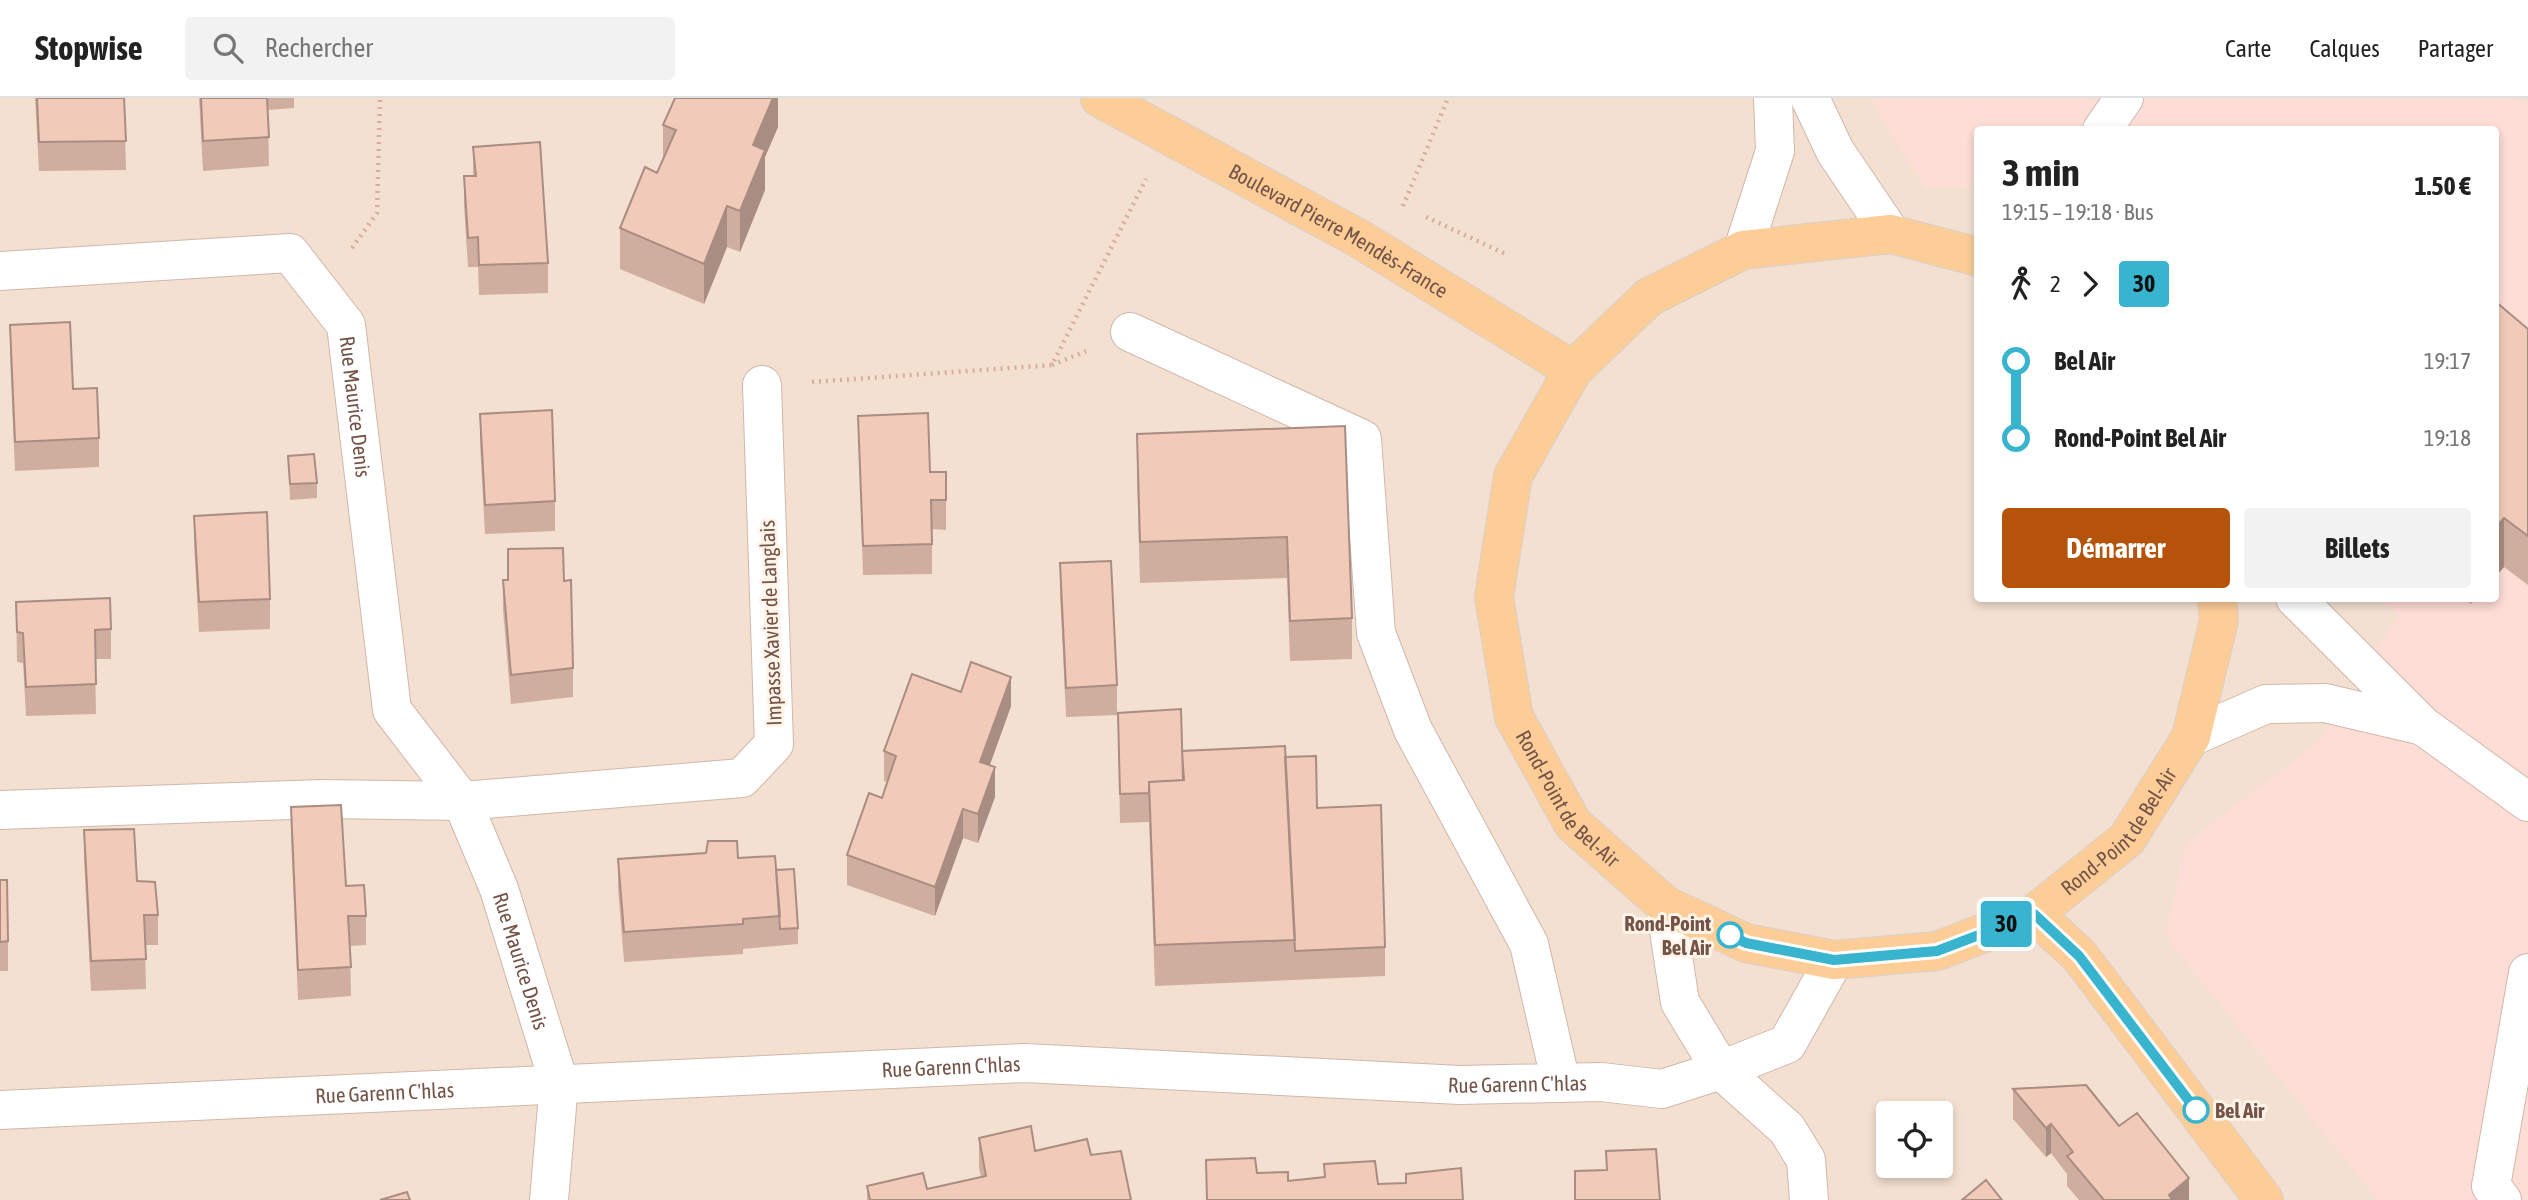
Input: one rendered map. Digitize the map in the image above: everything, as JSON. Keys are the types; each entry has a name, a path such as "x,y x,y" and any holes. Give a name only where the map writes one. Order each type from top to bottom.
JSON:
{"main road":[{"name":"Boulevard Pierre Mendès-France","path":"1101,98 1358,238 1573,370"},
{"name":"Rond-Point de Bel-Air","path":"1974,256 1891,234 1743,250 1649,297 1573,370 1513,476 1494,597 1514,717 1573,824 1665,905 1746,943 1834,960 1937,951 2034,914 2127,839 2191,737 2219,620 2217,602"},
{"path":"2034,914 2079,956 2264,1200"}],"street":[{"path":"1743,250 1775,151 1773,98"},
{"path":"1810,98 1835,150 1891,234"},
{"path":"2105,126 2124,98"},
{"name":"Rue Maurice Denis","path":"0,271 290,253 346,325 392,710 462,801 499,889 559,1083"},
{"path":"1130,332 1363,439 1376,633 1413,730 1530,944 1561,1083"},
{"name":"Impasse Xavier de Langlais","path":"462,801 742,778 774,744 762,386"},
{"path":"2299,602 2423,726 2528,802"},
{"path":"2191,737 2266,704 2325,703 2423,726"},
{"path":"0,810 323,799 462,801"},
{"path":"1665,905 1680,1002 1721,1070 1787,1129 1806,1160 1809,1200"},
{"name":"Rue Garenn C'hlas","path":"0,1110 1026,1063 1460,1084 1601,1082 1662,1089 1721,1070 1787,1044 1834,960"},
{"path":"2502,1200 2491,1186 2528,973"},
{"path":"549,1200 559,1083"}],"path":[{"path":"320,291 377,214 380,98"},
{"path":"1413,211 1401,205 1448,98"},
{"path":"762,386 1052,365 1168,134"},
{"path":"1425,216 1508,255"}],"shaded area":[{"path":"0,98 2528,98 2528,1200 0,1200"},
{"path":"1870,98 2516,98 2528,107 2528,1200 2378,1200 2166,936 2187,843 2321,740 2398,616 2384,602 2499,602 2499,126 1974,126 1974,187 1925,188"}],"building":[{"path":"37,98 124,98 126,141 39,142"},
{"path":"201,98 267,98 269,137 203,141"},
{"path":"675,98 773,98 753,145 765,150 740,211 727,206 704,264 620,228 645,167 657,173 676,130 663,125"},
{"path":"540,142 548,263 479,265 478,237 468,238 464,176 476,176 473,147"},
{"path":"2499,305 2528,329 2528,536 2504,518 2499,524"},
{"path":"70,322 73,389 97,388 99,438 15,442 10,325"},
{"path":"552,410 555,501 485,505 480,414"},
{"path":"928,413 930,472 946,472 946,500 931,500 932,544 863,546 858,416"},
{"path":"1345,426 1352,618 1290,621 1287,537 1140,542 1137,434"},
{"path":"314,454 317,483 290,484 288,456"},
{"path":"267,512 270,599 199,602 194,516"},
{"path":"563,548 564,581 571,580 573,668 511,675 503,580 508,580 508,549"},
{"path":"1111,561 1117,685 1066,688 1060,563"},
{"path":"110,598 111,629 95,630 96,684 26,687 23,633 17,632 16,602"},
{"path":"971,662 1011,677 980,762 995,767 978,814 963,809 935,887 847,855 869,793 882,798 896,756 884,751 912,674 961,692"},
{"path":"1181,709 1183,780 1149,782 1149,793 1120,794 1118,713"},
{"path":"1285,746 1295,940 1155,945 1149,782 1184,780 1182,751"},
{"path":"1316,756 1317,808 1381,805 1385,947 1295,951 1285,757"},
{"path":"341,805 346,886 364,885 366,916 348,916 351,967 298,970 291,807"},
{"path":"134,829 137,881 155,882 158,915 144,915 146,959 91,961 84,830"},
{"path":"708,841 737,841 738,858 775,856 780,916 743,919 743,924 624,932 618,859 706,853"},
{"path":"794,869 798,928 780,929 776,870"},
{"path":"0,880 7,880 8,941 0,942"},
{"path":"2086,1085 2119,1126 2137,1113 2189,1178 2169,1195 2172,1200 2104,1200 2067,1156 2073,1152 2051,1124 2046,1128 2013,1089"},
{"path":"1031,1126 1035,1151 1087,1139 1091,1155 1121,1151 1131,1200 870,1200 867,1186 923,1173 927,1189 986,1176 979,1138"},
{"path":"1656,1149 1660,1200 1575,1200 1575,1171 1607,1170 1606,1151"},
{"path":"1255,1158 1257,1173 1288,1172 1288,1181 1325,1177 1324,1164 1375,1161 1378,1184 1406,1183 1406,1174 1461,1168 1463,1200 1207,1200 1206,1160"},
{"path":"1986,1180 2002,1200 1962,1200"},
{"path":"407,1192 410,1200 380,1200"}],"bus line":[{"name":"30","path":"1730,935 1746,943 1834,960 1937,951 2034,914 2079,956 2196,1110"}],"place":[{"name":"Rond-Point Bel Air","path":"1730,935"},
{"name":"Bel Air","path":"2196,1110"}]}
